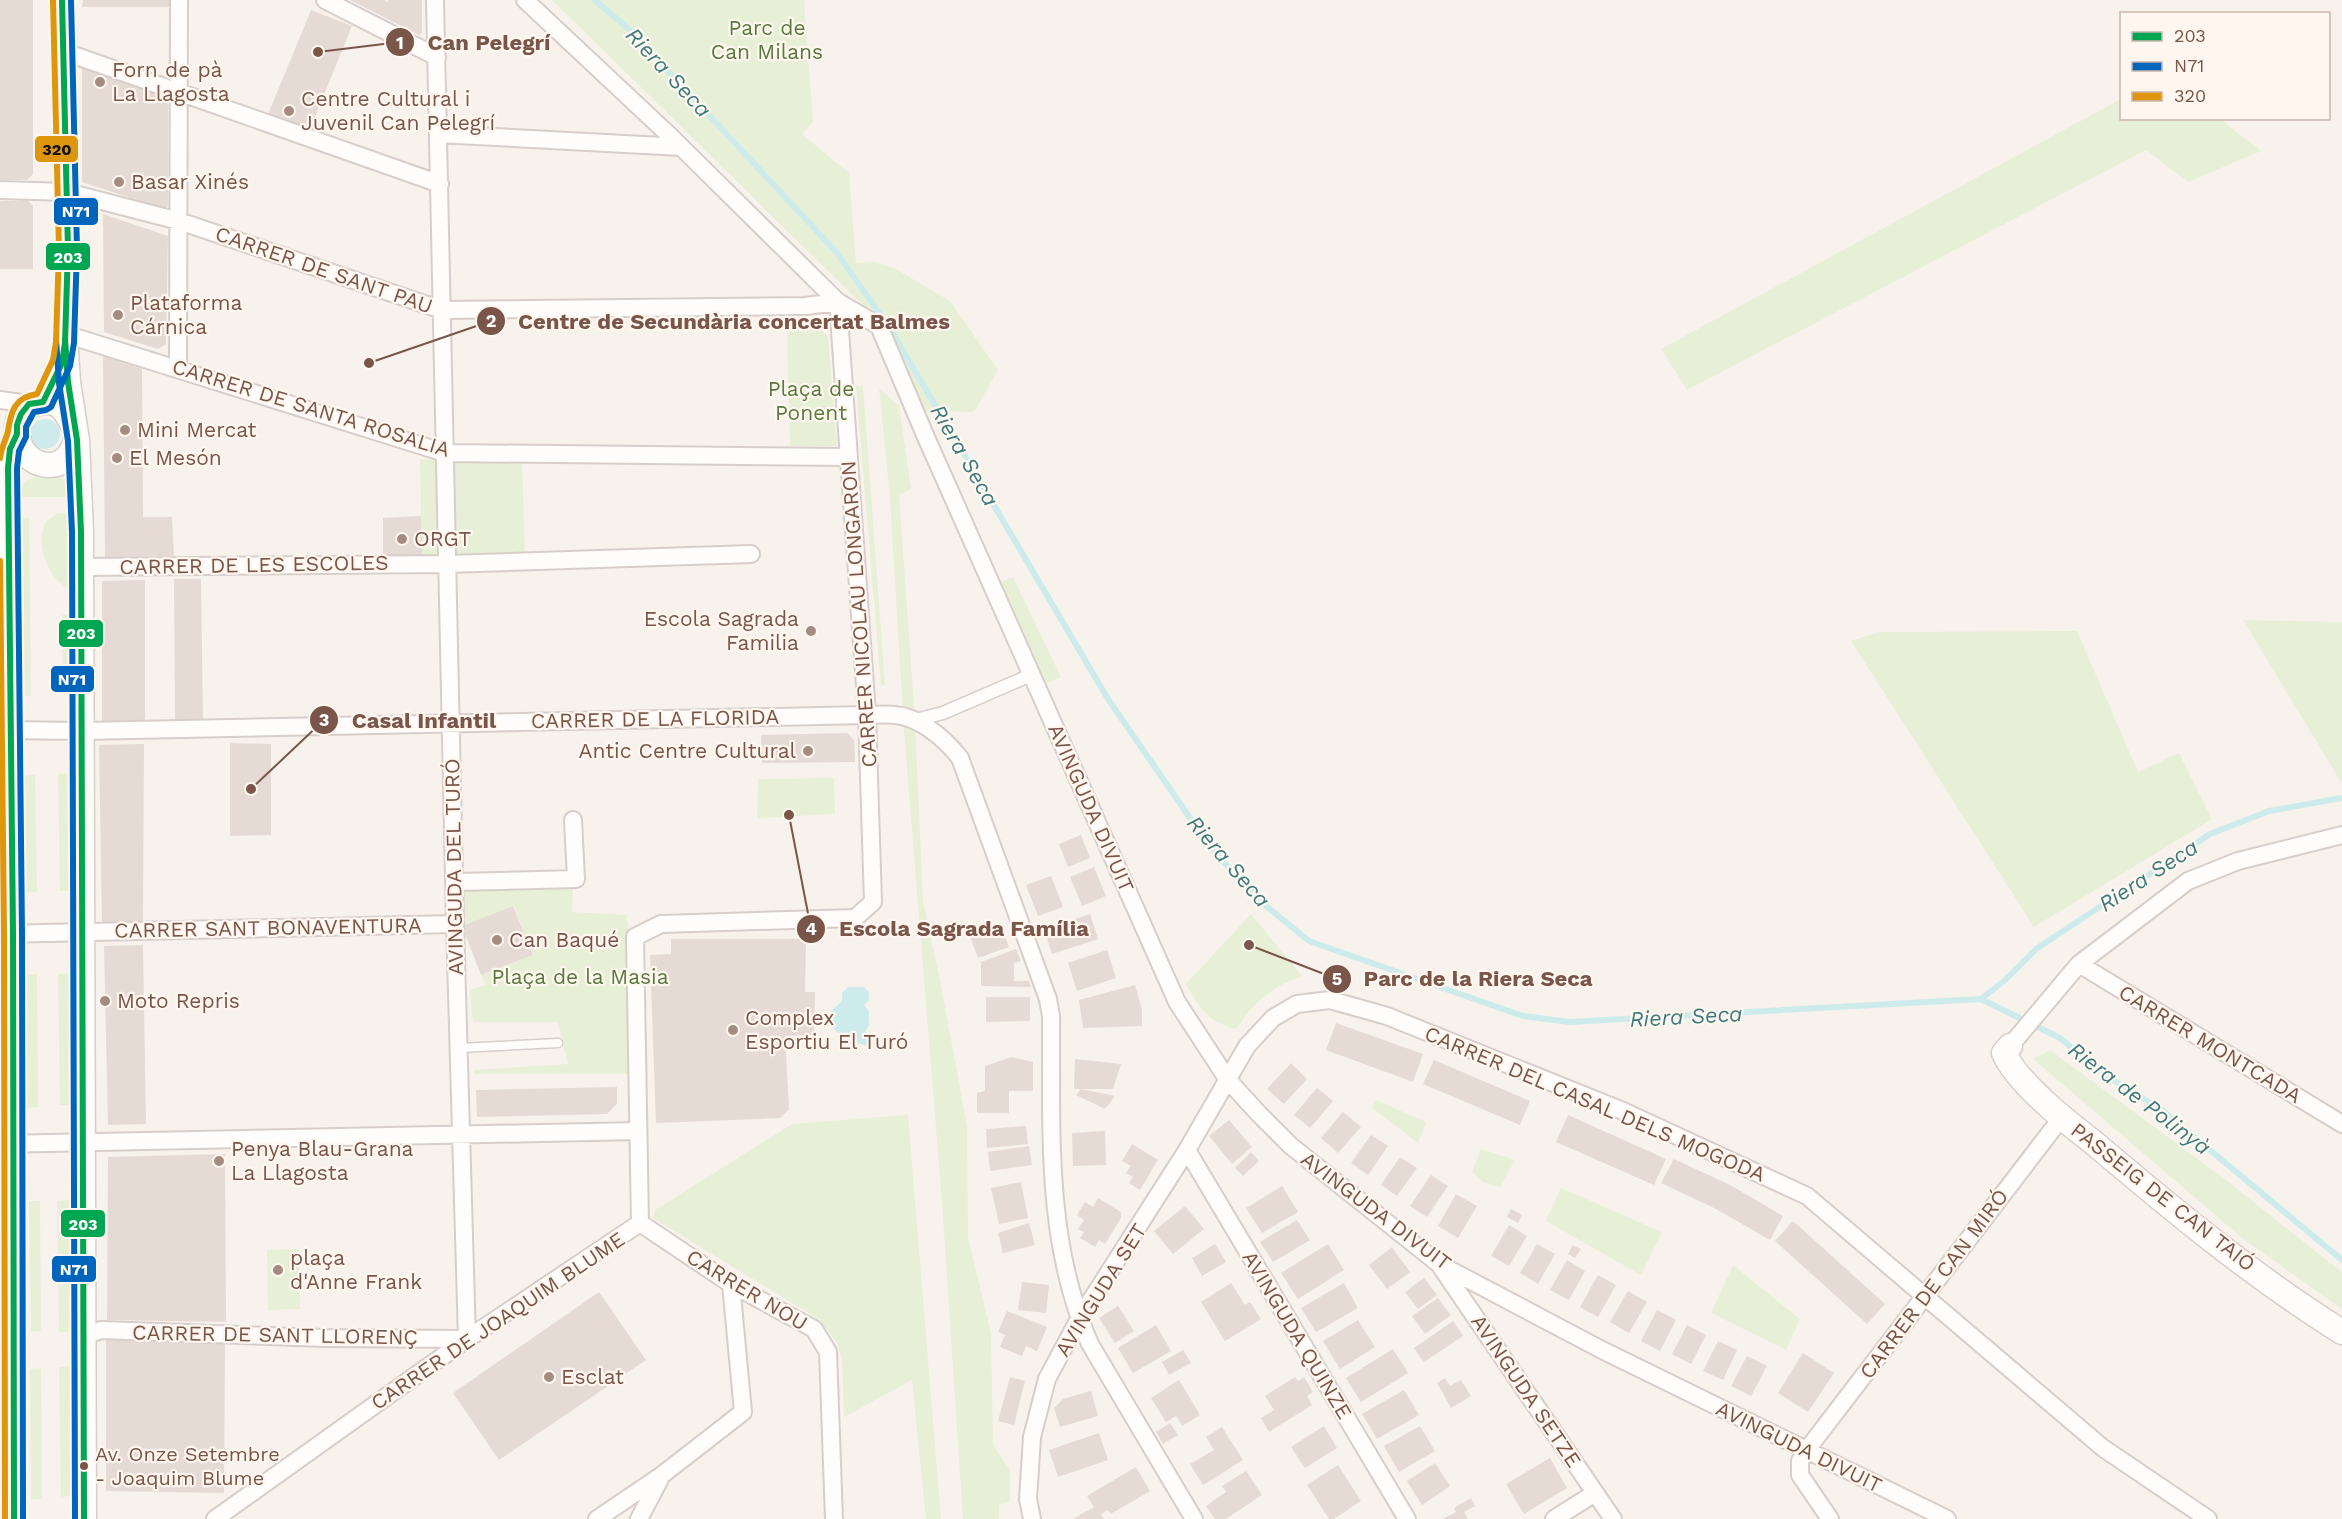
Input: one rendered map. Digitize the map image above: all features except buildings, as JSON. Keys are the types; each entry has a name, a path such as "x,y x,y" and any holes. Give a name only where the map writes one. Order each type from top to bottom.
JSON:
{"main road":[{"path":"36,403 54,403 60,406 75,433 71,454 64,461 52,465 37,464 25,456 17,434 21,414 36,403 62,363 65,339 68,249 62,0"},
{"path":"65,339 75,433 81,532 84,1519"},
{"path":"14,1519 6,1144 5,730 8,468 10,449 17,434"},
{"name":"PASSEIG DE CAN TAIÓ","path":"2010,1046 2004,1053 2010,1066 2062,1117 2153,1193 2302,1306 2342,1332"}],"street":[{"path":"178,368 179,0"},
{"path":"325,0 437,57"},
{"name":"AVINGUDA DEL TURÓ","path":"435,0 455,924 467,1339"},
{"name":"AVINGUDA DIVUIT","path":"525,0 681,147 838,302 879,326 1177,1002 1228,1080 1292,1146 1439,1264 1602,1350 1947,1519"},
{"path":"64,52 179,90 440,184"},
{"path":"438,134 681,147"},
{"name":"CARRER DE SANT PAU","path":"0,190 67,192 179,221 442,310 805,306 838,302"},
{"name":"CARRER NICOLAU LONGARON","path":"661,924 855,918 873,902 867,715 838,302"},
{"name":"CARRER DE SANTA ROSALIA","path":"65,339 178,368 445,453 849,457"},
{"path":"0,400 36,403"},
{"name":"CARRER DE LES ESCOLES","path":"80,567 448,564 752,554"},
{"path":"915,720 943,713 1031,675"},
{"name":"CARRER DE LA FLORIDA","path":"5,730 83,731 867,715 896,715 915,720"},
{"path":"915,720 947,742 960,758 1048,999 1052,1187 1056,1220 1079,1319 1090,1344 1194,1519"},
{"path":"455,882 576,879 573,820"},
{"path":"2010,1046 2079,964 2188,881 2238,861 2342,836"},
{"name":"CARRER SANT BONAVENTURA","path":"6,933 455,924"},
{"name":"CARRER DE JOAQUIM BLUME","path":"215,1519 467,1339 640,1223 635,937 661,924"},
{"name":"CARRER MONTCADA","path":"2079,964 2342,1124"},
{"name":"CARRER DEL CASAL DELS MOGODA","path":"1228,1080 1247,1046 1273,1018 1297,1004 1330,1000 1387,1016 1623,1111 1807,1196 2103,1448 2208,1519"},
{"name":"AVINGUDA SET","path":"1032,1519 1028,1499 1032,1437 1047,1379 1079,1319 1187,1150 1228,1080"},
{"name":"CARRER DE CAN MIRÓ","path":"1806,1450 2062,1117"},
{"path":"6,1144 638,1131"},
{"name":"AVINGUDA QUINZE","path":"1187,1150 1407,1519"},
{"name":"CARRER NOU","path":"640,1223 730,1284 814,1329 828,1352 834,1519"},
{"name":"AVINGUDA SETZE","path":"1439,1264 1613,1519"},
{"path":"597,1519 662,1475 743,1412 730,1284"},
{"name":"CARRER DE SANT LLORENÇ","path":"84,1336 101,1330 325,1338 467,1339"},
{"path":"1806,1450 1800,1461 1800,1475 1830,1519"},
{"path":"639,1519 662,1475"},
{"path":"1554,1519 1595,1493"}],"lane":[{"path":"459,1048 558,1043"}],"green space":[{"name":"Parc de Can Milans","path":"552,0 804,0 813,122 802,134 849,173 856,263 875,262 894,268 950,301 998,370 974,412 925,411 880,322"},
{"path":"2120,100 2120,120 2221,120 2261,151 2188,182 2146,150 1687,390 1661,349"},
{"name":"Plaça de Ponent","path":"814,324 828,336 837,446 790,446 787,327"},
{"path":"856,386 863,386 885,685 881,685"},
{"path":"879,388 899,406 911,489 899,495 915,720 923,902 967,1126 968,1238 991,1333 993,1445 1010,1470 1010,1501 999,1505 999,1519 963,1519 942,1202 904,731 890,498"},
{"path":"420,459 522,463 525,558 422,561"},
{"path":"39,477 67,480 75,497 19,497 24,483 28,480"},
{"path":"59,513 74,514 75,591 59,582 43,554 42,533 45,524"},
{"path":"23,518 29,518 31,696 25,696"},
{"path":"1013,577 1061,677 1043,685 997,584"},
{"path":"62,615 69,615 70,693 63,693"},
{"path":"2243,620 2342,622 2342,782 2341,782"},
{"path":"2077,631 2138,772 2179,753 2212,819 2034,927 1851,641 1879,632"},
{"path":"58,774 67,774 69,891 60,891"},
{"path":"25,775 35,775 37,892 27,892"},
{"path":"834,778 835,814 757,818 758,779"},
{"name":"Plaça de la Masia","path":"463,888 573,889 572,912 627,915 637,1074 474,1074 473,1070 568,1064 558,1022 473,1022 470,990 486,985 481,975 533,955 514,906 462,926"},
{"path":"1251,914 1302,976 1264,996 1236,1029 1211,1018 1196,1001 1186,984"},
{"path":"71,973 72,1105 60,1105 58,974"},
{"path":"37,974 38,1107 25,1108 23,976"},
{"path":"2050,1050 2222,1177 2342,1272 2342,1309 2242,1238 2033,1059"},
{"path":"1376,1100 1426,1122 1418,1143 1372,1108"},
{"path":"908,1115 941,1519 926,1519 912,1380 844,1417 842,1360 837,1343 820,1320 653,1218 655,1210 792,1124"},
{"path":"1481,1149 1515,1160 1500,1187 1483,1182 1472,1172"},
{"path":"1561,1188 1662,1232 1641,1275 1546,1221"},
{"path":"69,1200 70,1332 59,1332 57,1201"},
{"path":"29,1201 40,1201 41,1331 31,1332"},
{"path":"299,1249 300,1309 268,1310 267,1250"},
{"path":"1733,1265 1800,1319 1786,1350 1711,1313"},
{"path":"70,1366 71,1496 61,1497 59,1367"},
{"path":"41,1368 42,1499 31,1499 30,1369"}],"water":[{"path":"45,419 56,423 60,434 56,445 45,449 34,445 30,434 34,423"},
{"path":"848,987 864,987 869,992 869,1000 864,1005 869,1011 869,1026 865,1031 872,1037 868,1046 855,1043 855,1037 844,1037 831,1027 831,1011 842,1001 842,993"}],"waterway":[{"name":"Riera Seca","path":"595,0 630,30 837,253 889,327 1108,699 1210,847 1260,901 1309,941 1523,1016 1570,1022 1981,999 2004,981 2036,949 2210,834 2269,811 2342,798"},
{"name":"Riera de Polinyà","path":"1981,999 2060,1038 2105,1075 2162,1110 2342,1260"}],"transit line":[{"name":"320","path":"0,458 15,406 24,398 37,394 53,360 56,342 59,249 53,0"},
{"name":"203","path":"14,1519 13,933 8,468 10,449 17,434 21,414 29,404 43,402 62,363 65,343 68,249 62,0"},
{"name":"N71","path":"23,1519 22,933 17,468 19,451 26,437 26,427 34,412 51,407 70,366 74,343 77,249 71,0"},
{"name":"203","path":"65,339 68,382 77,440 81,532 84,1519"},
{"name":"N71","path":"56,340 59,383 68,441 72,532 75,1519"},
{"name":"320","path":"0,561 4,933 5,1519"}],"place":[{"name":"Can Pelegrí","path":"318,52"},
{"name":"Forn de pà La Llagosta","path":"100,82"},
{"name":"Centre Cultural i Juvenil Can Pelegrí","path":"289,111"},
{"name":"Basar Xinés","path":"119,182"},
{"name":"Plataforma Cárnica","path":"118,315"},
{"name":"Centre de Secundària concertat Balmes","path":"369,363"},
{"name":"Mini Mercat","path":"125,430"},
{"name":"El Mesón","path":"117,458"},
{"name":"ORGT","path":"402,539"},
{"name":"Escola Sagrada Familia","path":"811,631"},
{"name":"Antic Centre Cultural","path":"808,751"},
{"name":"Casal Infantil","path":"251,789"},
{"name":"Escola Sagrada Família","path":"789,815"},
{"name":"Can Baqué","path":"497,940"},
{"name":"Parc de la Riera Seca","path":"1249,945"},
{"name":"Moto Repris","path":"105,1001"},
{"name":"Complex Esportiu El Turó","path":"733,1030"},
{"name":"Penya Blau-Grana La Llagosta","path":"219,1161"},
{"name":"plaça d'Anne Frank","path":"278,1270"},
{"name":"Esclat","path":"549,1377"},
{"name":"Av. Onze Setembre - Joaquim Blume","path":"84,1466"}]}
